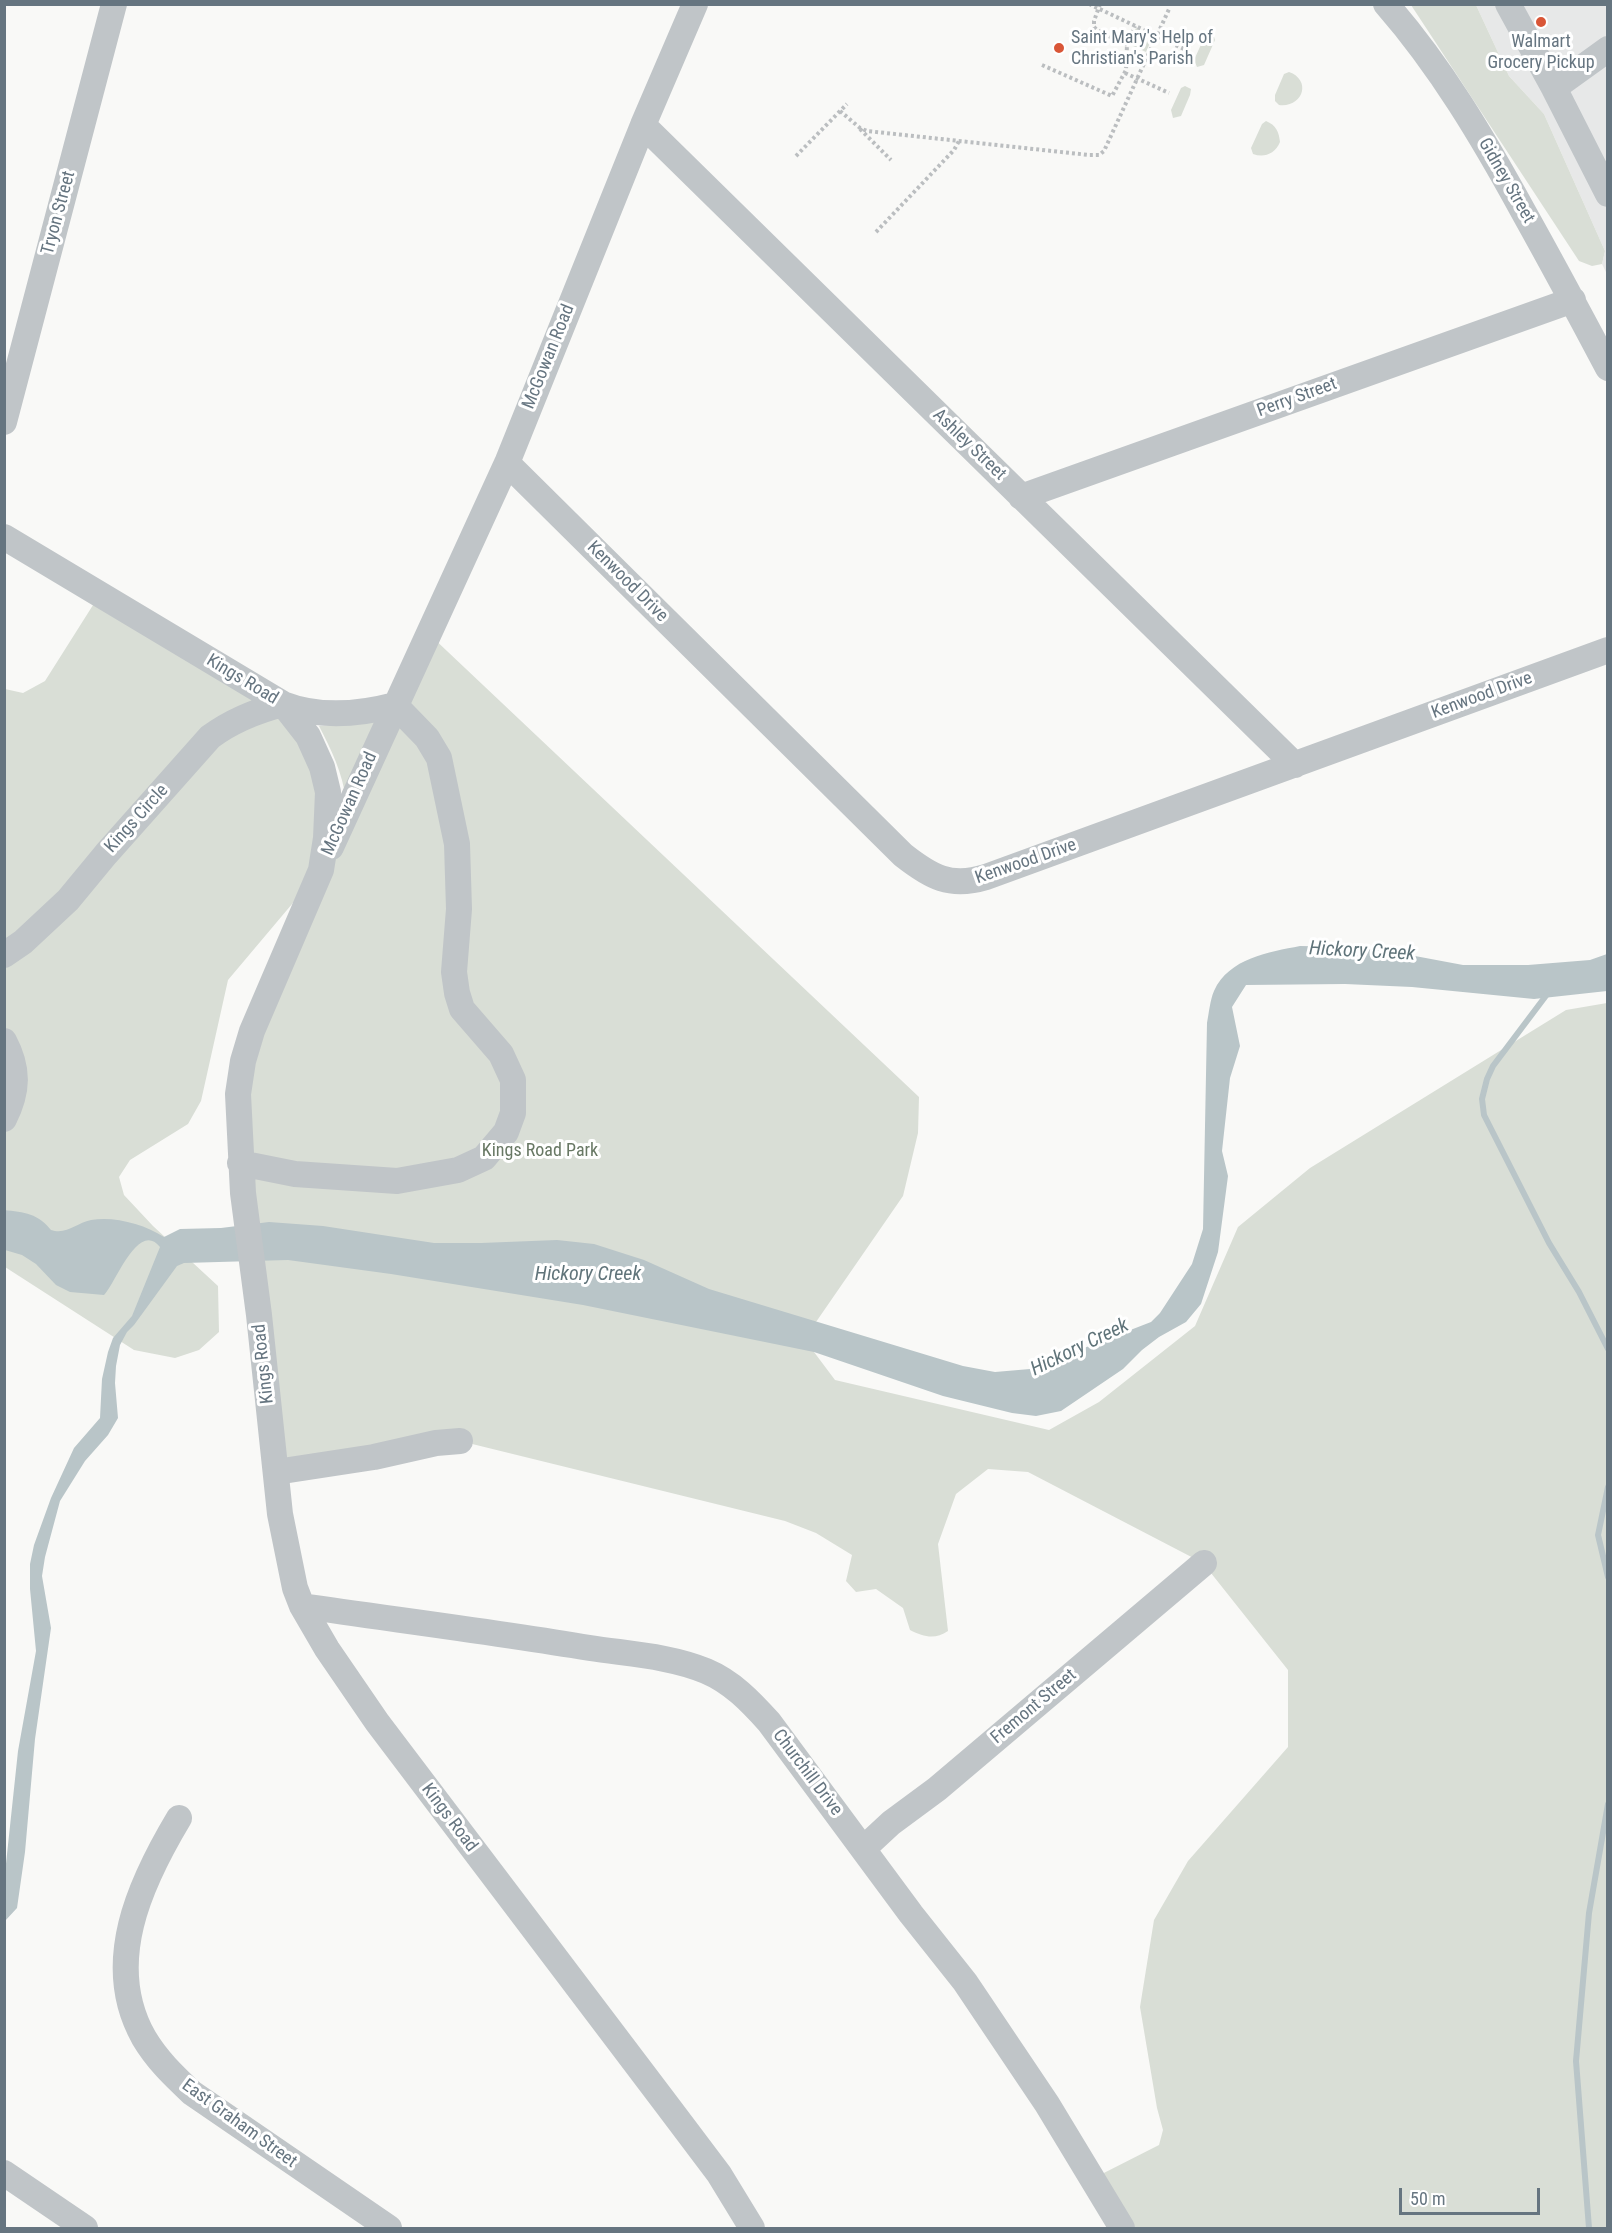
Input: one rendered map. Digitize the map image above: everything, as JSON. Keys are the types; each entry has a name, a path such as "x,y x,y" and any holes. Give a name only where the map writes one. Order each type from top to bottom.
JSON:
{"street":[{"name":"Tryon Street","path":"4,422 114,4"},
{"name":"McGowan Road","path":"321,870 507,462 643,125 695,4"},
{"name":"Gidney Street","path":"1386,4 1434,66 1470,120 1573,300 1608,368"},
{"path":"1508,4 1608,194"},
{"path":"1554,88 1608,49"},
{"name":"Ashley Street","path":"643,125 1295,765"},
{"name":"Perry Street","path":"1021,496 1573,300"},
{"name":"Kenwood Drive","path":"507,462 903,855 920,868 945,881 972,882 1608,650"},
{"name":"Kings Road","path":"4,537 283,704 308,736 316,751 325,779 328,806 321,870 252,1031 243,1061 238,1094 243,1193 259,1315 280,1514 290,1569 302,1606 327,1648 377,1722 719,2174 753,2229"},
{"path":"240,1163 295,1174 397,1181 458,1170 484,1158 506,1132 513,1113 513,1080 501,1054 462,1009 457,993 454,972 459,909 457,844 439,758 427,738 395,705 369,710 321,714 304,712 283,704"},
{"name":"Kings Circle","path":"4,955 23,942 68,900 210,737 227,725 260,710 283,704"},
{"path":"4,1041 12,1056 15,1072 14,1100 4,1119"},
{"path":"276,1472 374,1457 435,1443 460,1441"},
{"name":"Fremont Street","path":"863,1849 891,1823 937,1789 1203,1563"},
{"name":"Churchill Drive","path":"302,1606 674,1662 704,1670 724,1680 746,1697 769,1722 911,1914 953,1964 1047,2104 1122,2229"},
{"name":"East Graham Street","path":"179,1818 155,1858 142,1887 133,1912 129,1935 126,1964 129,1993 135,2018 144,2037 170,2073 192,2094 389,2229"},
{"path":"6,2175 85,2229"}],"path":[{"path":"1089,4 1185,49"},
{"path":"1099,7 1093,22 1095,28 1127,45"},
{"path":"860,128 1089,156 1099,155 1104,151 1170,8"},
{"path":"1042,65 1110,96 1114,95 1125,73 1127,45 1135,26"},
{"path":"1125,73 1169,93"},
{"path":"796,156 847,104"},
{"path":"840,111 891,160"},
{"path":"876,232 954,150 959,141"}],"shaded area":[{"path":"1476,5 1607,5 1607,274 1602,264 1605,251 1544,114 1509,76"}],"green space":[{"path":"1411,5 1476,5 1509,76 1544,114 1605,251 1602,264 1592,266 1579,261"},
{"path":"1136,28 1153,36 1146,52 1129,44"},
{"path":"1208,35 1214,37 1215,40 1204,65 1197,67 1194,60 1204,38"},
{"path":"1289,72 1301,81 1302,93 1294,102 1279,105 1275,101 1275,95 1284,74"},
{"path":"1185,86 1191,89 1190,95 1181,116 1173,118 1171,110 1181,88"},
{"path":"1266,121 1276,129 1280,142 1269,154 1261,156 1253,154 1251,148 1262,124"},
{"name":"Kings Road Park","path":"100,594 308,736 326,838 429,634 919,1097 918,1133 903,1196 816,1322 814,1352 835,1380 1049,1430 1099,1402 1195,1326 1238,1227 1310,1168 1566,1010 1607,1003 1607,2228 1122,2228 1092,2179 1159,2145 1163,2130 1157,2108 1140,2007 1154,1920 1188,1861 1288,1747 1288,1670 1203,1563 1028,1472 988,1469 956,1494 938,1544 948,1631 939,1636 929,1636 910,1630 903,1608 876,1589 856,1592 846,1581 852,1555 816,1533 785,1521 460,1441 276,1472 238,1094 319,872 228,980 201,1101 188,1124 130,1160 119,1177 124,1195 153,1226 218,1286 219,1332 199,1350 175,1358 134,1350 5,1267 5,689 23,693 45,681"},
{"path":"378,721 346,799 336,762 319,726"}],"water":[{"name":"Hickory Creek","path":"1300,946 1353,947 1463,965 1528,965 1590,960 1607,954 1607,991 1534,999 1412,987 1345,984 1246,985 1232,1007 1240,1046 1230,1078 1222,1151 1228,1176 1218,1252 1201,1304 1186,1322 1159,1337 1123,1369 1061,1411 1036,1416 1012,1413 943,1396 814,1352 583,1305 288,1260 184,1263 177,1266 127,1332 120,1345 115,1383 118,1418 108,1435 85,1461 60,1501 45,1557 42,1576 51,1628 35,1739 25,1852 17,1908 5,1921 5,1873 18,1751 36,1651 30,1589 30,1564 34,1545 51,1498 74,1448 100,1418 102,1379 108,1352 113,1338 132,1316 160,1247 152,1241 144,1241 136,1247 104,1295 70,1292 56,1285 36,1264 22,1255 5,1250 4,1210 30,1215 41,1220 51,1230 57,1231 67,1230 86,1221 109,1219 138,1225 164,1237 180,1229 221,1228 269,1222 323,1226 434,1243 557,1240 594,1244 644,1260 709,1289 963,1366 995,1372 1030,1369 1151,1322 1160,1313 1192,1264 1203,1229 1207,1023 1214,991 1229,971 1251,958"}],"waterway":[{"path":"1548,993 1493,1066 1482,1099 1484,1115 1549,1243 1579,1292 1608,1349"},
{"path":"1608,1487 1598,1535 1608,1577"},
{"path":"1589,2228 1576,2061 1589,1913 1608,1804"}],"place":[{"name":"Walmart Grocery Pickup","path":"1541,22"},
{"name":"Saint Mary's Help of Christian's Parish","path":"1059,48"}]}
